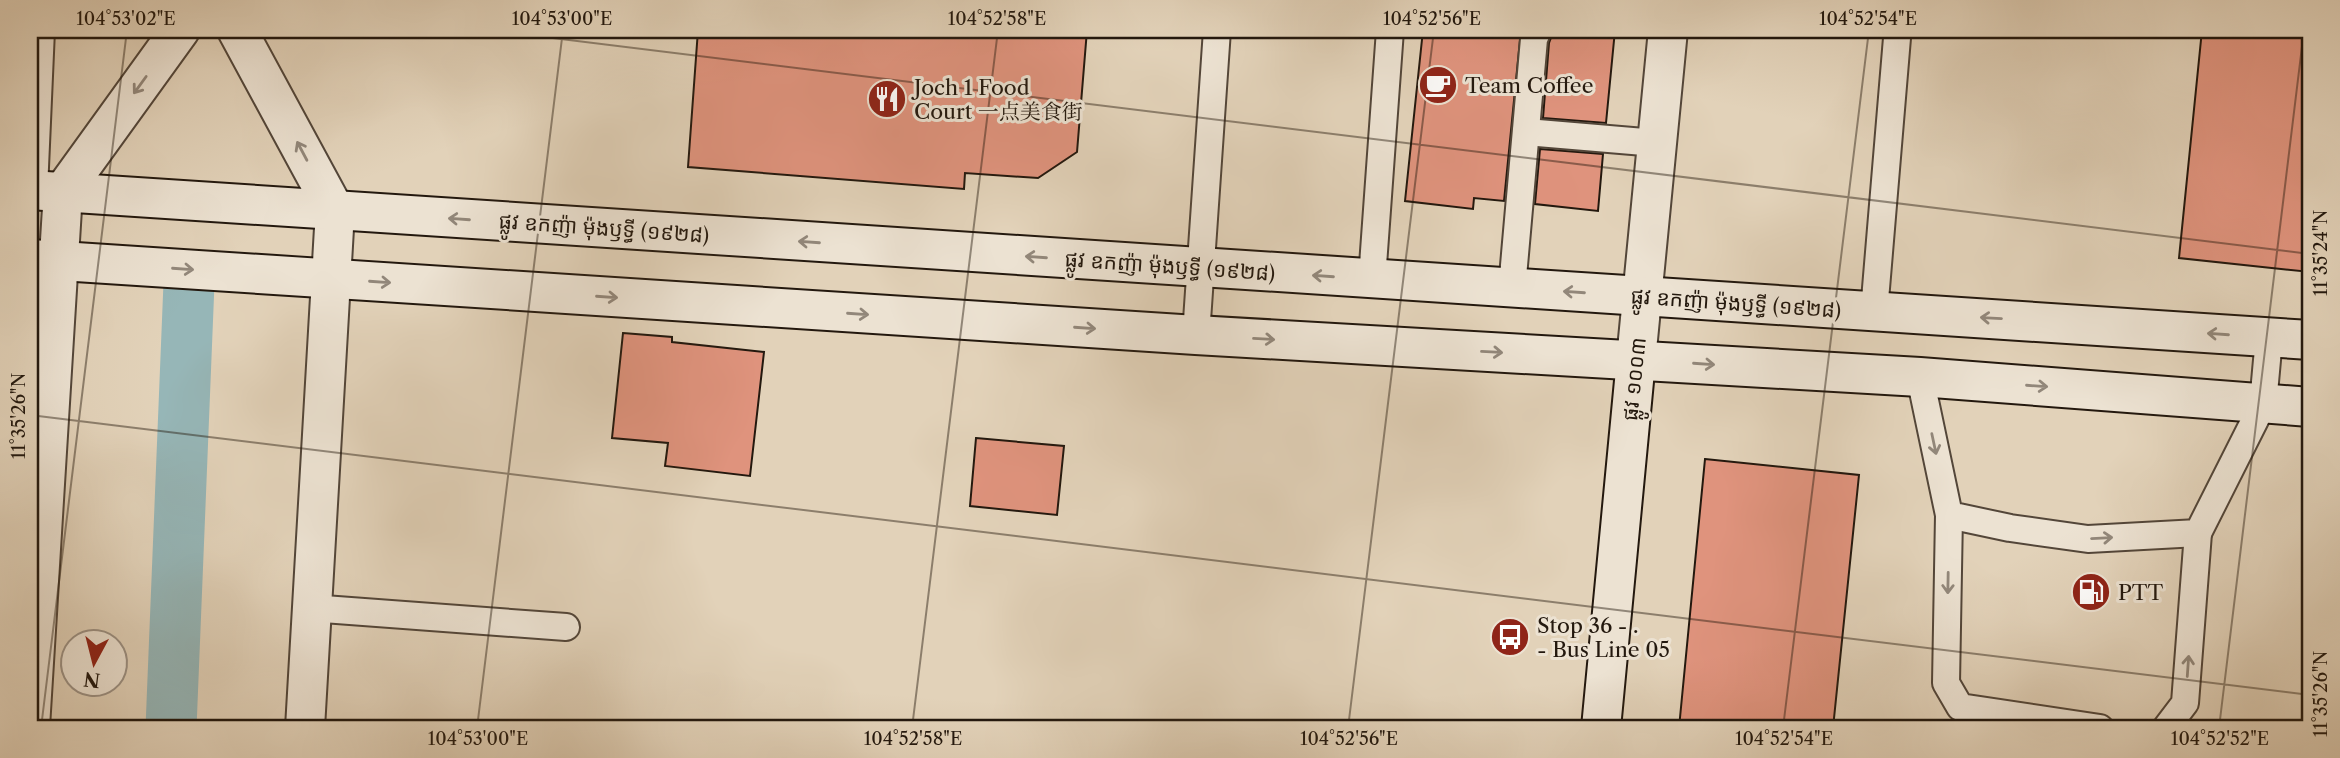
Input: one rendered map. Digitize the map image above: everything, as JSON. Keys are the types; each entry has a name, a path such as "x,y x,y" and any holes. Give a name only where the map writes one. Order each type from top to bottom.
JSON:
{"main road":[{"path":"30,727 44,260 42,191 180,30"},
{"path":"237,30 334,211 305,728"},
{"name":"ផ្លូវ ១០០៣","path":"1601,728 1668,30"},
{"name":"ផ្លូវ ឧកញ៉ា ម៉ុងឫទ្ធី (១៩២៨)","path":"42,191 2310,341"},
{"path":"44,260 1196,335 1920,377 2310,407"}],"lane":[{"path":"41,30 42,191"},
{"path":"1196,335 1217,30"},
{"path":"1372,279 1390,30"},
{"path":"1513,288 1534,39 1538,30"},
{"path":"1874,312 1898,38"},
{"path":"1526,132 1657,143"},
{"path":"2166,728 2185,703 2198,533 2263,404 2269,338"},
{"path":"1920,377 1949,514 1946,683 1960,707 2100,728"},
{"path":"1949,514 2010,528 2088,539 2198,533"},
{"path":"310,608 566,627"}],"building":[{"name":"Joch 1 Food Court 一点美食街","path":"698,30 1087,30 1077,152 1038,178 965,173 964,189 688,167"},
{"path":"1423,30 1521,30 1504,201 1474,198 1473,209 1405,201"},
{"path":"1554,30 1615,30 1606,123 1543,118 1549,43"},
{"path":"2202,30 2310,30 2310,272 2179,258"},
{"path":"1540,149 1603,154 1598,211 1535,204"},
{"path":"623,333 672,337 672,342 764,352 750,476 665,466 668,443 612,438"},
{"path":"976,438 1064,446 1057,515 970,506"},
{"path":"1705,459 1859,475 1833,728 1679,728"}],"waterway":[{"path":"171,728 189,283"}],"place":[{"name":"Team Coffee","path":"1438,85"},
{"name":"Joch 1 Food Court 一点美食街","path":"887,99"},
{"name":"PTT","path":"2091,592"},
{"name":"Stop 36 - . - Bus Line 05","path":"1510,637"}]}
